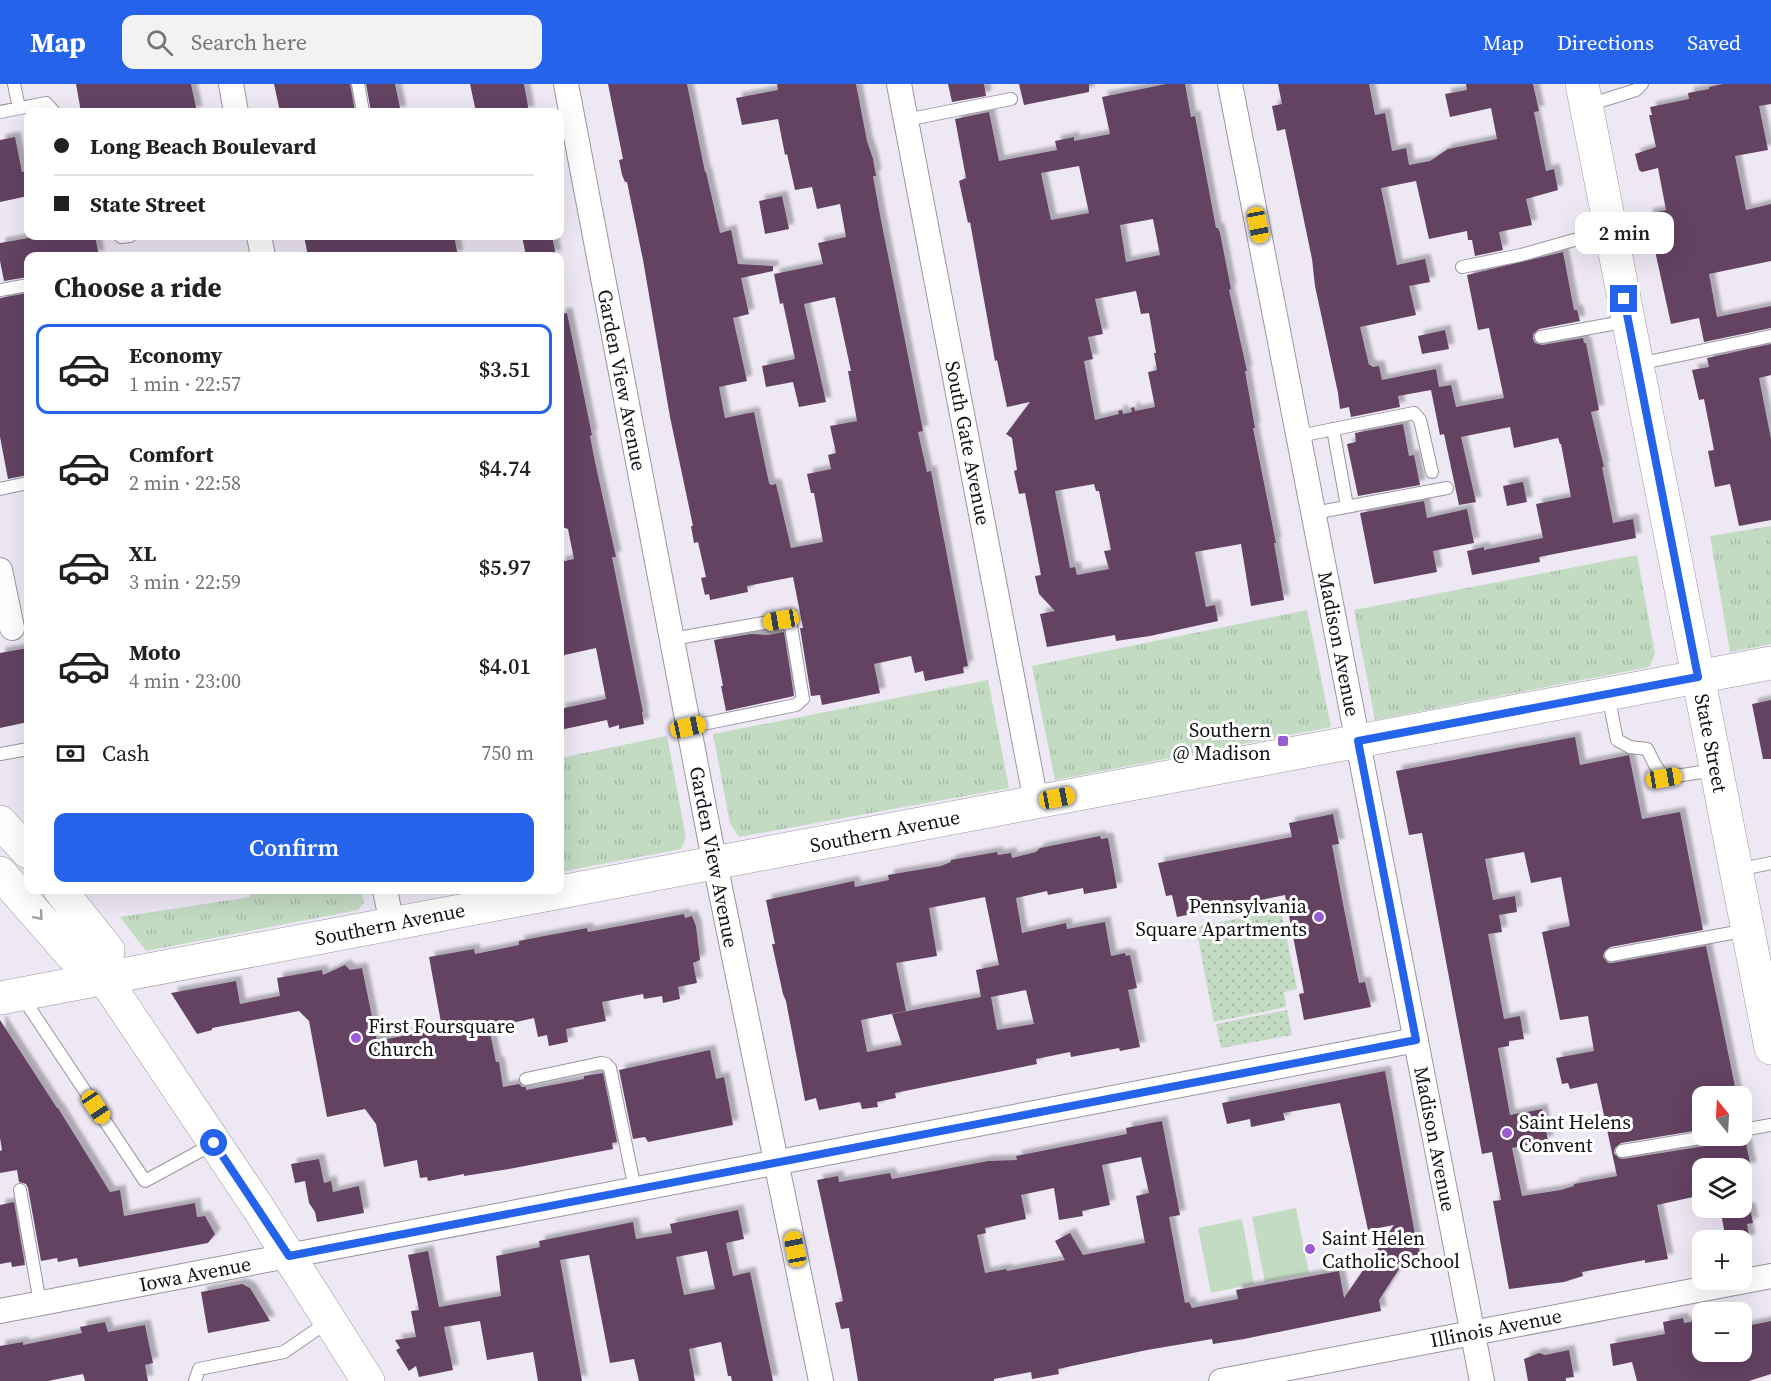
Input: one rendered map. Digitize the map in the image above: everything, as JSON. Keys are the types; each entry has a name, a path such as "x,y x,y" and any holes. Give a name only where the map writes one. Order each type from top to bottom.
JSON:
{"street":[{"path":"231,84 235,108"},
{"name":"Garden View Avenue","path":"566,84 688,727 821,1381"},
{"name":"South Gate Avenue","path":"899,84 1036,802"},
{"name":"Madison Avenue","path":"1230,84 1482,1381"},
{"name":"State Street","path":"1584,94 1771,1048"},
{"path":"0,572 14,628"},
{"name":"Southern Avenue","path":"564,892 1771,663"},
{"path":"0,822 24,848"},
{"path":"0,873 72,955 104,978 289,1256 368,1381"},
{"path":"63,894 108,951 104,978"},
{"path":"386,894 392,924"},
{"name":"Southern Avenue","path":"10,996 551,894"},
{"name":"Iowa Avenue","path":"0,1311 1416,1040"},
{"name":"Illinois Avenue","path":"1221,1381 1771,1276"}],"lane":[{"path":"14,84 19,108"},
{"path":"358,84 362,108"},
{"path":"1584,94 1636,90 1642,84"},
{"path":"906,120 1011,99"},
{"path":"0,112 46,103 50,108"},
{"path":"1462,267 1521,255 1574,240 1612,234"},
{"path":"0,290 24,286"},
{"path":"1541,337 1629,321"},
{"path":"1637,364 1771,336"},
{"path":"1299,436 1414,413 1420,420 1432,472"},
{"path":"1333,429 1347,506"},
{"path":"0,489 24,484"},
{"path":"1314,513 1447,488"},
{"path":"672,639 781,620 791,626 803,699 796,705 688,727"},
{"path":"1608,694 1617,740 1630,747 1647,749 1654,765 1664,778 1717,770"},
{"path":"0,754 24,750"},
{"path":"1736,870 1771,864"},
{"path":"1611,955 1748,930"},
{"path":"10,996 145,1181 214,1143"},
{"path":"526,1079 601,1063 610,1068 635,1189"},
{"path":"1752,1128 1771,1125"},
{"path":"1622,1151 1692,1139"},
{"path":"20,1190 40,1303"},
{"path":"195,1381 199,1370 284,1352 330,1320"}],"green space":[{"path":"1771,526 1771,644 1730,652 1710,536"},
{"path":"1637,555 1655,654 1649,667 1375,720 1354,610"},
{"path":"1307,610 1331,727 1055,780 1032,666"},
{"path":"988,680 1009,788 739,837 730,823 713,734"},
{"path":"667,736 686,838 681,849 564,871 564,757"},
{"path":"250,894 362,894 364,903 358,910 146,951 120,917 250,897"},
{"path":"1281,910 1297,989 1284,992 1286,1007 1214,1022 1196,927"},
{"path":"1287,1010 1292,1035 1221,1048 1216,1024"},
{"path":"1296,1208 1309,1273 1265,1282 1252,1217"},
{"path":"1242,1219 1254,1284 1211,1293 1198,1228"}],"building":[{"path":"76,84 191,84 196,108 80,108"},
{"path":"274,84 350,84 354,108 279,108"},
{"path":"366,84 395,84 400,108 370,108"},
{"path":"470,84 524,84 528,108 475,108"},
{"path":"608,84 687,84 720,233 731,230 738,264 773,266 773,271 741,278 749,314 733,318 747,381 719,387 725,418 754,412 769,483 776,484 791,548 823,542 814,493 811,493 807,474 831,469 828,455 836,453 830,426 857,421 848,371 851,371 835,297 804,304 826,402 799,407 793,382 766,387 762,366 795,359 774,274 823,264 818,243 846,237 840,204 817,209 812,187 795,190 778,119 742,125 736,98 778,90 777,84 856,84 867,141 873,159 876,176 873,176 880,215 923,431 918,432 927,472 931,471 968,666 963,667 964,673 925,681 923,671 915,673 911,656 874,664 880,693 822,705 820,695 811,696 800,628 803,628 793,577 747,586 748,592 710,600 709,594 705,595 701,578 706,577 698,542 694,543 691,526 693,526 670,417 643,260 627,182 622,175 619,160 623,159"},
{"path":"948,84 984,84 986,96 952,102"},
{"path":"1019,84 1089,84 1089,92 1024,105"},
{"path":"1166,84 1185,84 1191,117 1195,116 1216,228 1220,233 1231,289 1229,290 1247,371 1245,371 1255,428 1253,428 1276,543 1274,543 1284,600 1251,606 1241,544 1195,552 1206,607 1215,605 1218,621 1150,636 1116,641 1115,635 1047,647 1040,614 1055,611 1039,594 1035,576 1041,575 1025,493 1019,494 1014,471 1017,470 1012,438 1006,434 1030,402 1007,407 997,360 995,361 970,222 968,223 959,181 966,178 955,119 989,112 999,161 1057,150 1055,141 1074,137 1074,141 1110,134 1102,97","holes":["1079,166 1089,213 1051,220 1041,173","1153,219 1160,255 1126,262 1120,225","1136,291 1141,314 1149,313 1157,370 1148,372 1155,407 1135,411 1134,407 1131,408 1132,412 1123,414 1122,410 1118,411 1119,414 1095,420 1084,361 1093,359 1088,337 1103,334 1095,299","1094,484 1096,491 1099,491 1111,550 1104,551 1109,569 1077,575 1075,567 1070,568 1055,491"]},
{"path":"1278,84 1369,84 1375,115 1385,113 1392,151 1406,148 1409,165 1430,161 1448,149 1497,139 1491,108 1450,117 1445,94 1467,90 1466,84 1533,84 1539,111 1534,112 1546,171 1554,169 1558,190 1526,199 1532,225 1499,232 1503,250 1475,256 1472,240 1468,240 1467,231 1429,239 1416,181 1381,188 1397,265 1425,259 1430,282 1409,286 1416,315 1360,327 1369,365 1379,366 1382,380 1436,369 1439,387 1451,385 1456,407 1504,398 1489,328 1478,330 1467,275 1563,252 1574,310 1577,310 1580,321 1539,329 1533,334 1533,339 1535,343 1542,345 1583,338 1586,343 1599,410 1591,412 1604,467 1602,467 1613,523 1633,519 1636,538 1539,557 1540,562 1472,575 1467,551 1484,547 1484,550 1543,538 1536,504 1571,497 1558,438 1514,448 1510,427 1461,437 1476,502 1459,505 1444,434 1440,435 1431,390 1398,396 1400,407 1351,417 1349,407 1340,409 1285,129 1277,131 1272,106 1282,104"},
{"path":"1723,84 1771,84 1771,104 1759,106 1768,150 1735,156 1746,210 1771,204 1771,261 1709,274 1717,317 1771,306 1771,328 1704,342 1699,318 1671,324 1647,214 1666,210 1658,168 1642,172 1639,170 1635,154 1656,147 1649,115 1652,115 1650,107 1689,99 1688,93"},
{"path":"15,137 22,172 24,172 24,197 0,202 0,140"},
{"path":"782,196 789,229 765,234 759,201"},
{"path":"24,239 96,240 98,252 24,252 24,278 4,281 0,261 0,243"},
{"path":"305,240 455,240 457,252 307,252"},
{"path":"523,240 553,240 555,252 525,252"},
{"path":"24,294 24,476 8,479 0,437 0,298"},
{"path":"564,313 567,313 592,435 590,436 595,462 616,557 612,557 643,712 644,724 619,729 619,725 609,728 607,720 564,729 564,708 606,699 596,648 564,655 564,561 574,559 568,529 564,528"},
{"path":"1445,330 1449,349 1422,354 1418,336"},
{"path":"1771,344 1771,375 1759,378 1771,439 1771,520 1739,526 1730,484 1715,487 1708,451 1714,450 1704,399 1699,400 1692,370 1709,367 1707,358"},
{"path":"1403,424 1409,456 1414,455 1420,485 1358,496 1347,444 1356,442 1355,433"},
{"path":"1523,482 1527,502 1507,506 1503,486"},
{"path":"1424,501 1427,518 1467,509 1474,543 1433,551 1437,572 1374,584 1360,513"},
{"path":"784,632 794,696 726,711 714,640"},
{"path":"24,649 24,723 0,728 0,653"},
{"path":"1771,700 1771,759 1763,759 1752,704"},
{"path":"1575,737 1580,765 1629,755 1642,819 1680,812 1703,930 1610,947 1604,952 1603,957 1608,963 1612,963 1706,946 1735,1086 1692,1086 1692,1131 1621,1143 1615,1148 1614,1153 1623,1159 1705,1146 1747,1146 1749,1158 1692,1158 1692,1197 1657,1205 1668,1259 1645,1263 1645,1260 1582,1272 1583,1276 1564,1282 1509,1289 1493,1201 1501,1200 1492,1152 1482,1154 1422,833 1409,835 1396,771","holes":["1524,852 1531,883 1561,877 1570,926 1542,932 1560,1020 1588,1016 1594,1051 1556,1058 1562,1084 1568,1083 1570,1089 1597,1083 1617,1176 1574,1184 1574,1186 1561,1190 1522,1196 1512,1148 1548,1141 1542,1109 1510,1115 1498,1048 1509,1046 1509,1041 1524,1039 1520,1016 1504,1019 1488,934 1502,932 1499,915 1517,912 1515,896 1493,900 1485,859"]},
{"name":"Pennsylvania Square Apartments","path":"1333,814 1339,844 1332,845 1344,909 1359,983 1365,982 1371,1007 1304,1020 1299,994 1304,993 1285,895 1177,917 1172,895 1166,896 1158,863 1292,837 1289,823"},
{"path":"1100,836 1101,839 1108,838 1117,888 1084,894 1083,888 1048,895 1047,891 1016,898 1022,933 1066,923 1067,929 1105,922 1111,956 1125,953 1126,956 1130,955 1137,988 1128,990 1140,1047 1120,1051 1119,1048 1071,1057 1070,1052 1036,1059 1037,1064 895,1093 896,1098 877,1102 878,1107 862,1109 860,1102 819,1110 816,1098 805,1101 786,1001 772,944 775,944 766,900 854,881 855,887 889,880 888,875 941,866 951,860 997,852 998,855 1011,853 1012,858 1036,852 1040,848","holes":["985,897 999,965 976,970 981,997 892,1014 902,1045 867,1052 861,1020 906,1011 896,963 937,956 929,908","1026,990 1034,1024 997,1030 991,997"]},
{"path":"684,914 685,918 692,916 696,926 700,960 693,963 697,983 678,987 680,999 663,1003 662,996 644,999 643,994 602,1002 606,1021 566,1029 568,1042 549,1046 547,1035 538,1037 534,1018 489,1028 496,1062 499,1062 503,1087 519,1084 526,1087 526,1090 603,1073 617,1142 612,1143 613,1149 464,1176 464,1174 428,1181 427,1177 420,1178 417,1160 384,1167 376,1124 365,1109 327,1117 309,1021 299,1011 212,1028 212,1030 197,1034 171,993 236,981 240,1004 280,996 277,978 322,970 323,975 345,965 350,970 362,968 377,1041 442,1028 429,957 474,949 475,954 519,945 519,941 539,937 587,928 588,932"},
{"path":"0,1020 110,1192 120,1190 124,1216 195,1203 197,1217 205,1216 215,1234 208,1243 79,1267 77,1258 58,1262 57,1258 41,1261 28,1188 26,1184 19,1182 17,1170 0,1173 0,1151 2,1150 0,1138"},
{"path":"710,1050 716,1079 724,1077 733,1125 648,1142 645,1137 633,1139 619,1070"},
{"path":"1385,1071 1416,1240 1421,1254 1408,1257 1399,1269 1379,1300 1381,1311 1244,1339 1213,1344 1212,1339 1147,1350 1058,1369 1059,1374 1032,1379 1031,1372 994,1379 994,1381 858,1381 849,1328 841,1329 835,1303 843,1301 817,1180 838,1176 839,1182 890,1173 892,1179 988,1161 1017,1160 1016,1156 1127,1134 1126,1128 1162,1121 1180,1215 1169,1217 1185,1303 1189,1302 1192,1308 1238,1299 1236,1290 1339,1271 1344,1298 1394,1225 1368,1230 1340,1103 1283,1113 1285,1120 1251,1127 1250,1119 1227,1124 1222,1103","holes":["1141,1157 1149,1193 1136,1196 1145,1243 1083,1255 1070,1233 1055,1241 1065,1260 985,1273 977,1235 986,1233 985,1228 1026,1219 1021,1195 1054,1188 1059,1220 1083,1216 1082,1211 1110,1205 1102,1165"]},
{"path":"319,1159 324,1183 331,1181 333,1192 359,1186 364,1213 317,1222 315,1212 309,1203 305,1181 295,1183 291,1164"},
{"path":"14,1202 25,1265 12,1267 11,1262 0,1264 0,1205"},
{"path":"738,1210 744,1239 726,1243 733,1276 750,1272 773,1381 732,1381 731,1376 728,1376 721,1342 689,1349 695,1381 639,1381 634,1359 610,1363 589,1255 560,1260 582,1381 538,1381 533,1352 487,1360 480,1321 444,1327 453,1370 419,1377 416,1366 409,1371 396,1350 400,1348 395,1340 416,1337 411,1311 419,1310 408,1255 428,1251 439,1307 501,1296 496,1256 540,1247 539,1241 633,1222 636,1239 672,1233 670,1224","holes":["707,1251 715,1289 684,1295 676,1257"]},
{"path":"1722,1218 1752,1218 1753,1223 1747,1224 1748,1230 1724,1230"},
{"path":"242,1284 250,1288 270,1321 208,1333 201,1292"},
{"path":"1683,1318 1684,1323 1692,1322 1692,1362 1752,1362 1752,1325 1771,1321 1771,1374 1749,1381 1637,1381 1632,1362 1613,1366 1610,1344 1665,1334 1663,1322"},
{"path":"105,1322 108,1332 145,1325 153,1363 145,1365 148,1381 85,1381 83,1374 48,1381 0,1381 0,1346 23,1342 23,1345 82,1333 80,1327"},
{"path":"1569,1350 1574,1377 1566,1378 1566,1381 1528,1381 1524,1359 1539,1353 1545,1355"}],"place":[{"name":"Southern @ Madison","path":"1283,741"},
{"name":"Pennsylvania Square Apartments","path":"1319,917"},
{"name":"First Foursquare Church","path":"356,1038"},
{"name":"Saint Helens Convent","path":"1507,1133"},
{"name":"Saint Helen Catholic School","path":"1310,1249"}],"route":[{"path":"214,1143 289,1256 1416,1040 1358,741 1698,677 1624,299"}]}
